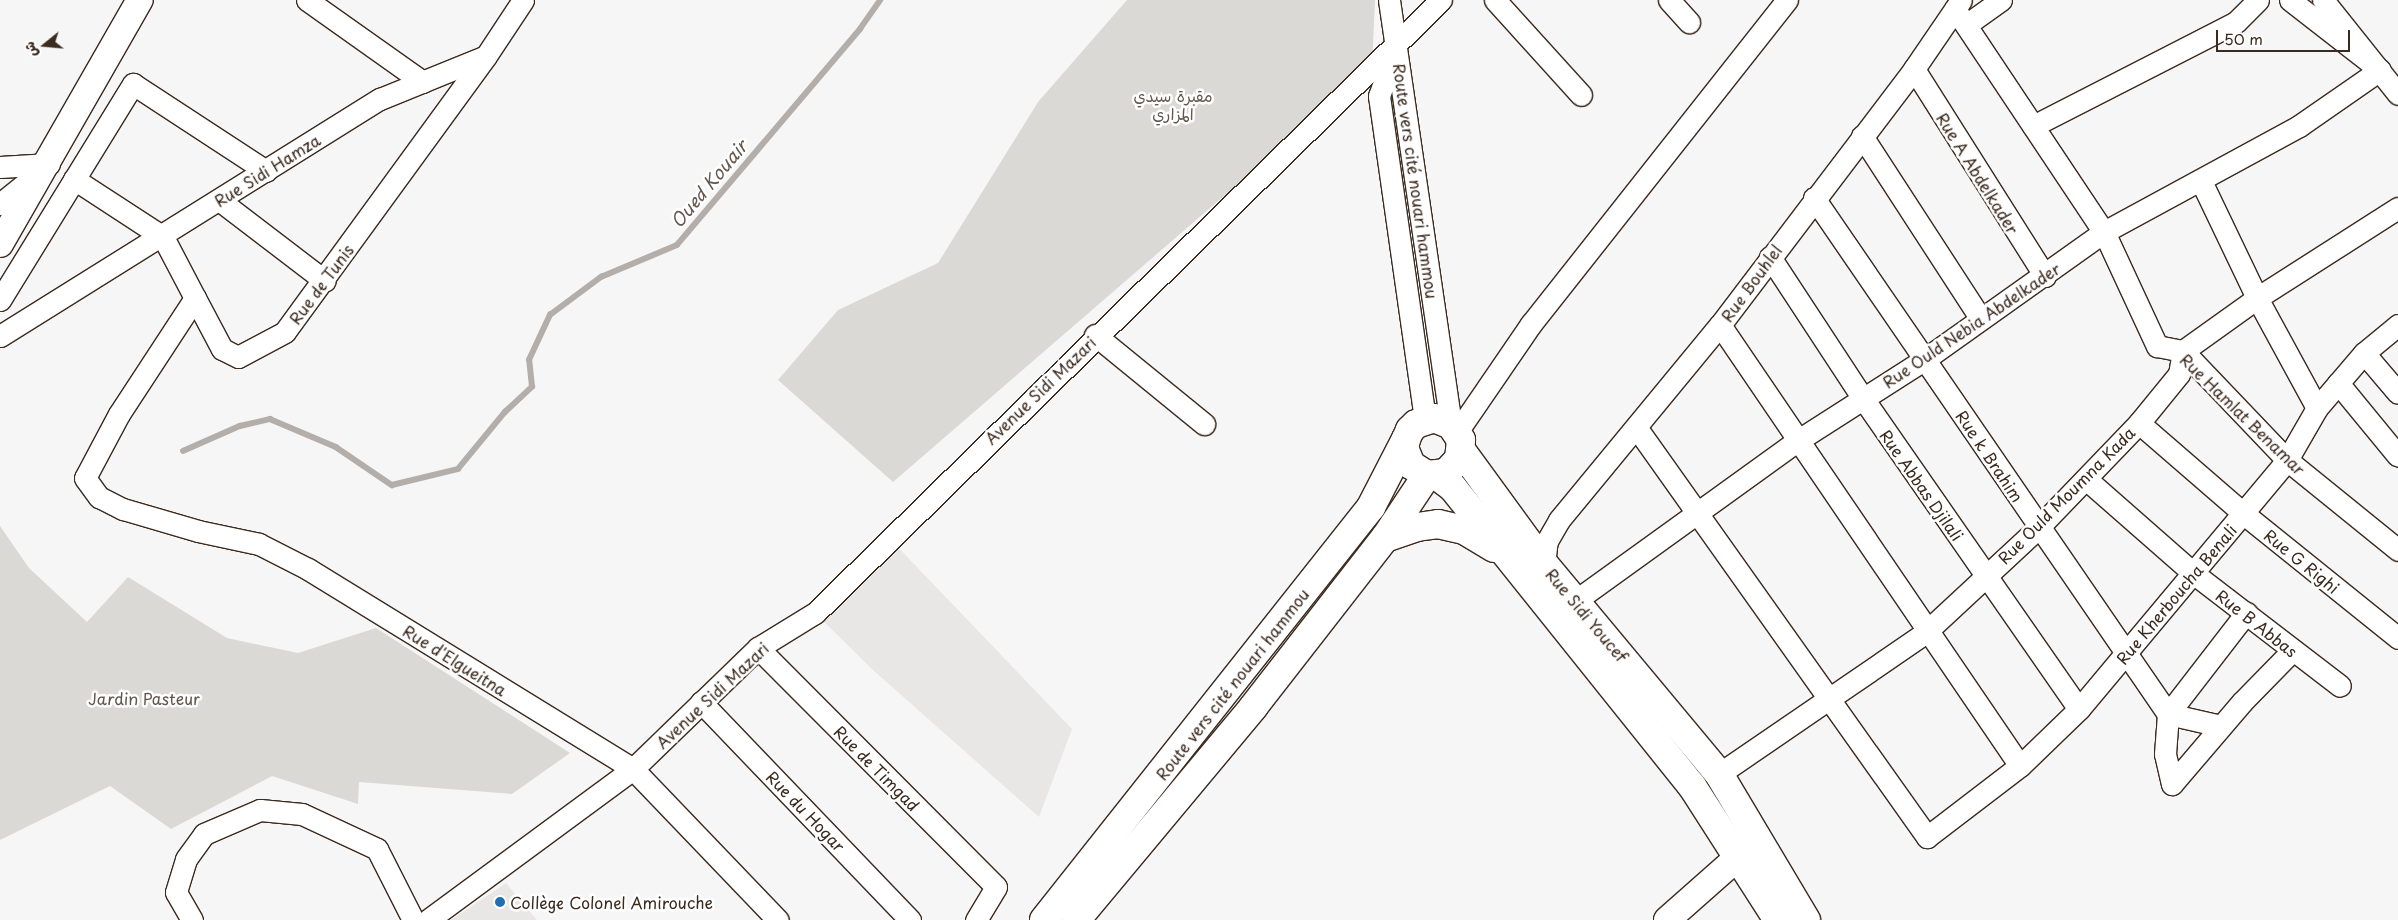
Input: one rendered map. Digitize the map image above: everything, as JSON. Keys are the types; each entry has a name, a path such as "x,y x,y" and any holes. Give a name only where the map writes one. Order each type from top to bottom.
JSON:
{"main road":[{"path":"1432,475 1453,467 1456,436 1434,418 1416,424 1406,439 1404,448 1411,466 1432,475 1453,488 1510,558 1692,786 1778,920"},
{"name":"Rue Sidi Youcef","path":"1456,436 1544,564 1719,774 1806,920"},
{"name":"Route vers cité nouari hammou","path":"1044,920 1371,507 1406,439"},
{"name":"Route vers cité nouari hammou","path":"1076,920 1254,706 1386,538 1432,475"},
{"path":"1386,538 1417,526 1438,524 1464,530 1510,558"}],"street":[{"path":"0,244 48,164 140,0"},
{"path":"307,0 423,82"},
{"path":"486,56 523,0"},
{"path":"1389,0 1397,46"},
{"name":"Avenue Sidi Mazari","path":"428,920 632,769 758,648 815,613 1095,335 1397,46 1440,0"},
{"path":"1495,0 1581,95"},
{"path":"1669,0 1689,22"},
{"path":"1456,436 1531,324 1787,0"},
{"path":"1961,12 2001,0"},
{"path":"2033,126 2236,22 2258,0"},
{"path":"2290,0 2380,70"},
{"path":"2323,0 2398,94"},
{"name":"Rue Bouhlel","path":"1544,564 1547,541 1559,520 1720,325 1814,198 1914,69 1961,12"},
{"name":"Rue Hamlat Benamar","path":"1961,12 2033,126 2104,232 2157,346 2183,351 2287,460 2398,550"},
{"name":"Route vers cité nouari hammou","path":"1397,46 1379,96 1424,420"},
{"name":"Route vers cité nouari hammou","path":"1397,46 1456,436"},
{"name":"Rue Sidi Hamza","path":"0,336 163,237 380,100 486,56"},
{"name":"Rue de Tunis","path":"195,298 222,349 238,357 285,332 325,281 486,56"},
{"name":"Rue A Abdelkader","path":"1914,69 1973,168 2045,276"},
{"name":"Rue Ould Nebia Abdelkader","path":"1575,601 1797,441 1862,397 1925,359 2045,276 2104,232 2201,181 2299,126 2380,70"},
{"path":"0,300 132,84 266,171"},
{"path":"1862,136 1981,319"},
{"path":"0,167 48,164"},
{"path":"0,204 48,164"},
{"path":"74,179 163,237 195,298"},
{"path":"2201,181 2257,298 2317,408"},
{"name":"Rue k Brahim","path":"1814,198 2038,528 2168,714"},
{"path":"219,200 325,281"},
{"path":"2183,351 2257,298 2398,208"},
{"name":"Rue Abbas Djilali","path":"1770,257 1862,397 2079,709"},
{"name":"Rue d'Elgueitna","path":"195,298 119,414 85,478 99,497 123,509 198,531 259,544 308,569 632,769 778,920"},
{"path":"1720,325 1926,632 2020,766"},
{"name":"Rue Kherboucha Benali","path":"1828,700 1927,837 2020,766 2079,709 2244,514 2287,460 2317,408 2364,353 2398,325"},
{"path":"1095,335 1204,424"},
{"name":"Rue Ould Moumna Kada","path":"1719,774 1926,632 2038,528 2139,423 2179,374 2183,351"},
{"path":"2364,353 2398,393"},
{"path":"2338,383 2398,456"},
{"name":"Rue G Righi","path":"2139,423 2244,514 2398,638"},
{"path":"1636,427 1828,700"},
{"name":"Rue B Abbas","path":"2086,479 2194,573 2292,651 2340,686"},
{"path":"2246,613 2168,714 2165,754 2172,784 2222,726 2292,651"},
{"name":"Rue de Timgad","path":"758,648 996,888 976,920"},
{"name":"Rue du Hogar","path":"701,702 910,920"},
{"path":"2168,714 2222,726"},
{"path":"192,920 176,892 186,859 204,834 260,810 302,814 377,848 413,920"},
{"path":"1667,920 1737,858 1760,843"}],"shaded area":[{"path":"891,540 1072,729 1039,817 874,671 815,613"},
{"name":"Collège Colonel Amirouche","path":"506,883 537,920 451,920"}],"green space":[{"name":"مقبرة سيدي المزاري","path":"1127,0 1375,0 1372,68 893,482 778,380 838,310 938,263 1038,102"},
{"name":"Jardin Pasteur","path":"0,526 29,568 87,622 128,577 227,638 298,653 376,628 570,753 512,794 359,782 358,804 272,776 171,829 110,786 0,840"}],"waterway":[{"name":"Oued Kouair","path":"183,451 240,426 270,419 336,447 392,485 458,469 505,412 532,387 529,360 550,315 601,277 677,245 860,29 880,0"}],"place":[{"name":"Collège Colonel Amirouche","path":"500,902"}]}
